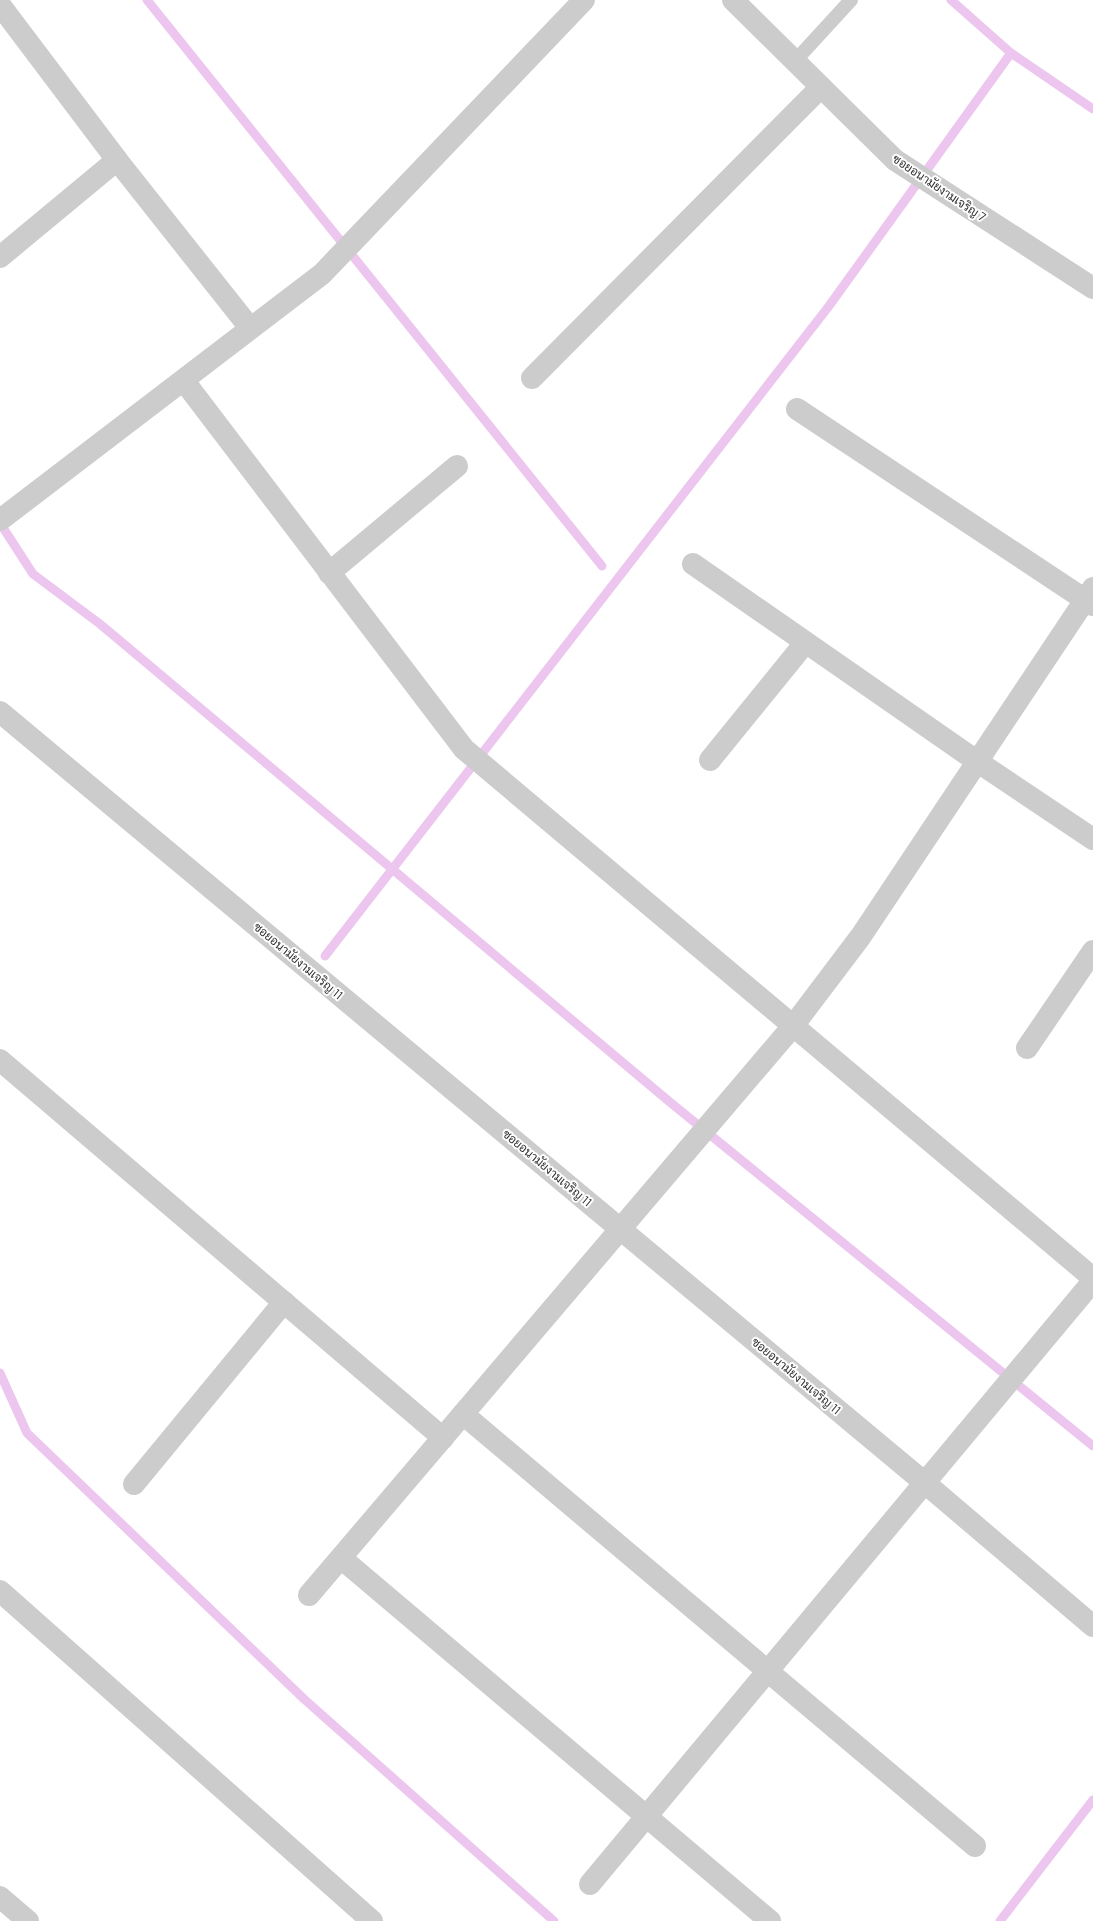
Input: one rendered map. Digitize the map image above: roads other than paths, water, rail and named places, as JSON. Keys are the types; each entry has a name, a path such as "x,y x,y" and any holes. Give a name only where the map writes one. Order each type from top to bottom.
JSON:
{"street":[{"path":"0,520 184,381 250,328 322,274 584,0"},
{"name":"ซอยอนามัยงามเจริญ 7","path":"734,0 896,160 1093,288"},
{"path":"1,8 117,160 250,328"},
{"path":"532,378 821,87"},
{"path":"0,257 117,160"},
{"path":"184,381 464,749 1093,1279 925,1483 766,1671 590,1884"},
{"path":"309,1595 793,1026 861,936 1090,598 797,409"},
{"path":"329,573 457,466"},
{"path":"693,564 978,762 1093,839"},
{"path":"710,760 805,643"},
{"name":"ซอยอนามัยงามเจริญ 11","path":"0,712 925,1483 1093,1626"},
{"path":"1027,1048 1093,951"},
{"path":"0,1060 443,1438"},
{"path":"134,1484 284,1302"},
{"path":"463,1414 975,1846"},
{"path":"341,1558 770,1921"},
{"path":"0,1591 372,1921"},
{"path":"0,1897 28,1921"}],"lane":[{"path":"795,61 851,0"}],"waterway":[{"path":"147,0 602,566"},
{"path":"951,0 1011,53 1093,109"},
{"path":"325,956 829,306 1011,53"},
{"path":"0,523 33,574 100,624 671,1103 1093,1446"},
{"path":"0,1373 27,1433 304,1699 554,1921"},
{"path":"1000,1921 1093,1800"}]}
